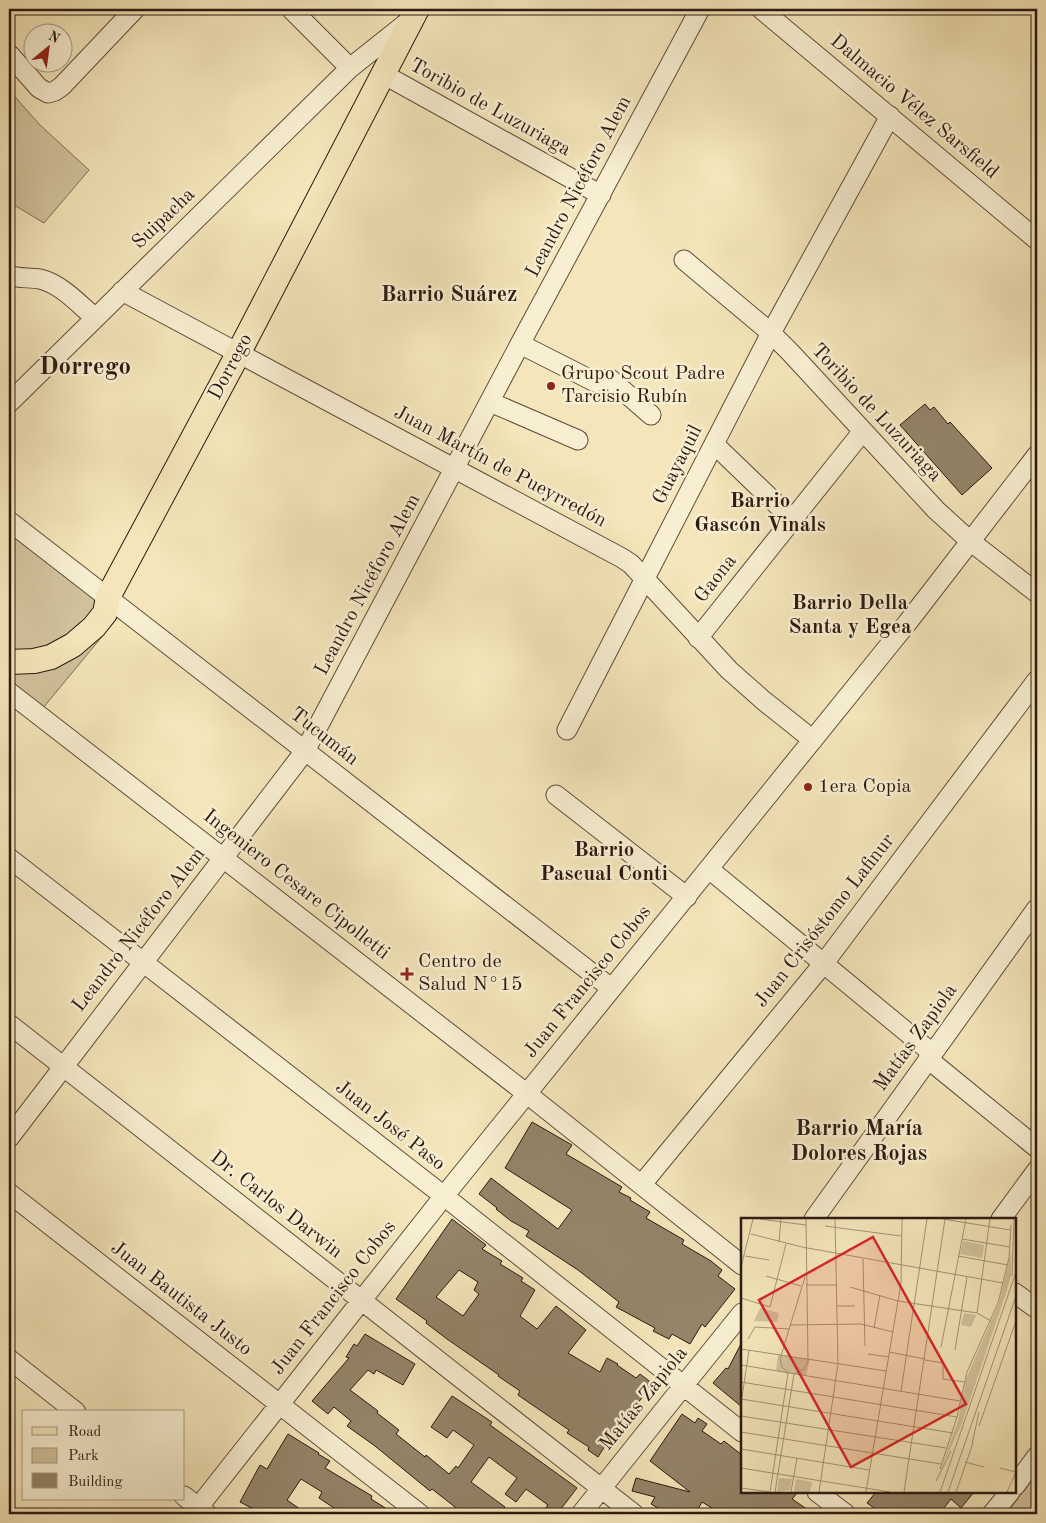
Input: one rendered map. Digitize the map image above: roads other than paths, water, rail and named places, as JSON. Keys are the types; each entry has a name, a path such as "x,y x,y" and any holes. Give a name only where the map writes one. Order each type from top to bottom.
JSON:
{"main road":[{"name":"Dorrego","path":"9,662 34,661 62,652 94,627 105,613 108,597 238,354 414,14"}],"street":[{"path":"9,54 39,88 48,93 55,91 62,86 134,9"},
{"path":"291,9 350,68"},
{"name":"Leandro Nicéforo Alem","path":"9,1138 305,751 700,9"},
{"name":"Dalmacio Vélez Sarsfield","path":"761,9 1037,240"},
{"name":"Dorrego","path":"350,68 414,14"},
{"name":"Suipacha","path":"9,403 350,68"},
{"name":"Toribio de Luzuriaga","path":"383,74 601,195"},
{"name":"Guayaquil","path":"566,730 771,333 890,116"},
{"name":"Toribio de Luzuriaga","path":"684,260 771,333 936,510 970,541 1037,594"},
{"path":"9,275 17,278 40,279 59,287 95,318"},
{"name":"Juan Martín de Pueyrredón","path":"122,291 613,552 631,564 729,670 813,740"},
{"path":"520,344 595,382 610,379 651,415"},
{"path":"490,402 578,440"},
{"name":"Gaona","path":"698,638 863,431"},
{"path":"714,444 792,519"},
{"name":"Juan Francisco Cobos","path":"196,1508 280,1405 361,1299 526,1093 813,740 1037,455"},
{"name":"Tucumán","path":"9,521 611,988"},
{"name":"Juan Crisóstomo Lafinur","path":"642,1184 824,963 1037,680"},
{"name":"Ingeniero Cesare Cipolletti","path":"9,692 526,1093 741,1264"},
{"path":"556,795 687,897"},
{"name":"Juan José Paso","path":"9,858 444,1196 741,1431"},
{"path":"709,869 824,963 1037,1148"},
{"name":"Matías Zapiola","path":"815,1218 1037,908"},
{"name":"Dr. Carlos Darwin","path":"9,1024 634,1514"},
{"path":"1002,1218 1037,1170"},
{"name":"Juan Bautista Justo","path":"9,1193 420,1514"},
{"path":"1016,1294 1037,1309"},
{"name":"Matías Zapiola","path":"582,1514 741,1315"},
{"path":"9,1359 73,1410"},
{"path":"1016,1482 1037,1456"},
{"path":"819,1493 846,1514"},
{"path":"992,1514 1008,1493"}],"place":[{"name":"Grupo Scout Padre Tarcisio Rubín","path":"551,386"},
{"name":"1era Copia","path":"808,787"},
{"name":"Centro de Salud N°15","path":"407,974"}],"district":[{"name":"Barrio Suárez","path":"449,295"},
{"name":"Dorrego","path":"85,367"},
{"name":"Barrio Gascón Vinals","path":"760,513"},
{"name":"Barrio Della Santa y Egea","path":"850,615"},
{"name":"Barrio Pascual Conti","path":"604,862"},
{"name":"Barrio María Dolores Rojas","path":"859,1142"}]}
